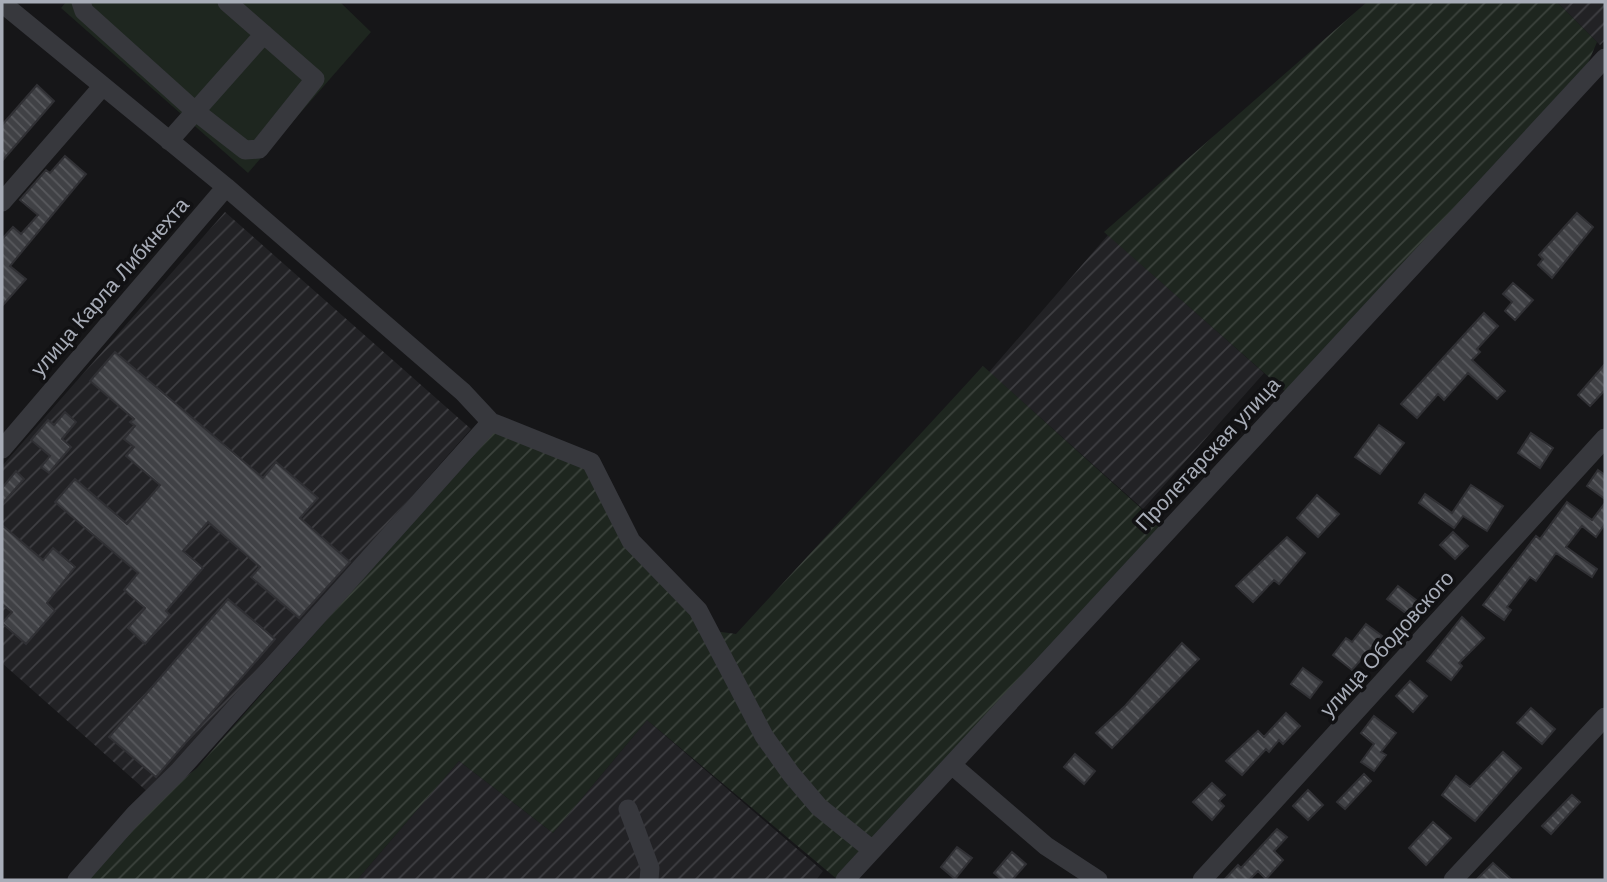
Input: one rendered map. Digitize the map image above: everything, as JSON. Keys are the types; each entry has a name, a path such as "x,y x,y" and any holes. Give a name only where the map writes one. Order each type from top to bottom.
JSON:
{"street":[{"path":"81,2 84,11 195,111 245,150 259,149 315,80 227,2"},
{"path":"2,3 226,187 463,393 491,422 591,462 631,541 698,610 764,736 790,774 818,807 872,849"},
{"path":"169,141 264,34"},
{"name":"Пролетарская улица","path":"845,880 1602,68"},
{"path":"2,202 102,87"},
{"name":"улица Карла Либкнехта","path":"2,449 226,187"},
{"path":"76,880 135,814 179,771 491,422"},
{"name":"улица Ободовского","path":"1202,880 1605,438"},
{"path":"1453,880 1605,717"},
{"path":"952,765 1046,846 1098,880"},
{"path":"628,809 650,868 649,880"}],"shaded area":[{"path":"66,2 340,2 371,32 248,173 61,8"},
{"path":"1367,2 1557,2 1597,42 1585,70 1287,393 1104,232"},
{"path":"1557,2 1605,2 1605,40 1600,45"},
{"path":"225,212 471,429 150,794 2,663 2,466"},
{"path":"1108,235 1264,373 1143,509 989,372"},
{"path":"983,366 1164,529 871,841 798,777 714,631 736,634"},
{"path":"495,427 588,469 694,611 762,741 861,852 838,880 647,720 553,833 459,761 357,880 83,880 138,817 197,768"},
{"path":"647,720 823,871 816,880 357,880 459,761 553,833"}],"building":[{"path":"37,85 54,101 2,161 2,125"},
{"path":"65,156 86,174 10,266 26,279 2,306 2,239 13,227 21,234 38,215 20,200 46,170 50,173"},
{"path":"1577,213 1593,227 1552,278 1538,265 1543,259 1539,255"},
{"path":"1513,283 1533,300 1515,320 1505,311 1512,302 1503,294"},
{"path":"1484,313 1498,326 1477,349 1480,352 1472,360 1505,391 1497,399 1468,373 1444,400 1438,394 1417,418 1401,404"},
{"path":"115,352 263,478 276,462 318,498 300,518 350,562 299,618 251,577 260,567 208,522 183,551 203,568 166,611 170,615 145,644 128,628 145,608 124,590 138,573 55,502 75,479 127,524 160,485 126,456 134,447 124,439 135,426 130,422 134,419 90,381"},
{"path":"1605,364 1605,390 1590,406 1578,395"},
{"path":"65,412 76,422 62,439 71,447 49,473 41,467 50,456 31,440 48,420 54,425"},
{"path":"1379,425 1404,443 1380,474 1355,457"},
{"path":"1531,433 1553,448 1540,468 1518,453"},
{"path":"1598,470 1605,475 1605,499 1587,486"},
{"path":"16,471 24,479 2,504 2,488"},
{"path":"1471,485 1503,506 1487,531 1463,516 1454,528 1419,503 1425,494 1452,513"},
{"path":"1317,495 1339,514 1318,537 1297,518"},
{"path":"1567,502 1592,520 1605,503 1605,524 1596,537 1582,526 1566,547 1597,569 1592,577 1556,553 1536,581 1530,577 1507,607 1511,610 1504,620 1483,605 1536,536 1540,539"},
{"path":"2,525 43,560 53,548 75,567 47,603 55,611 26,644 2,623 12,612 2,604"},
{"path":"1453,532 1468,546 1455,559 1440,545"},
{"path":"1287,537 1305,553 1279,584 1274,580 1253,602 1236,586"},
{"path":"1398,586 1421,604 1411,617 1387,599"},
{"path":"228,599 275,639 156,777 109,737"},
{"path":"1462,617 1484,638 1459,663 1462,666 1451,680 1427,661"},
{"path":"1366,624 1382,636 1352,670 1333,655 1346,638 1352,642"},
{"path":"1182,643 1199,659 1112,748 1096,733 1125,706"},
{"path":"1303,668 1322,682 1310,698 1291,684"},
{"path":"1410,681 1427,696 1413,712 1396,696"},
{"path":"1531,708 1555,729 1542,744 1517,723"},
{"path":"1286,713 1300,726 1283,744 1279,740 1269,752 1266,749 1242,775 1226,761 1258,731 1264,737"},
{"path":"1374,716 1396,733 1381,752 1386,755 1374,771 1361,762 1374,744 1361,733"},
{"path":"1503,752 1521,768 1475,821 1442,795 1456,776 1470,787"},
{"path":"1075,754 1095,771 1084,784 1064,767"},
{"path":"1364,774 1371,781 1345,809 1337,802"},
{"path":"1212,783 1225,795 1219,801 1224,806 1212,820 1193,802"},
{"path":"1308,790 1323,805 1308,820 1293,806"},
{"path":"1572,795 1580,802 1551,834 1542,826"},
{"path":"1433,822 1451,838 1426,865 1409,848"},
{"path":"1277,829 1287,837 1274,851 1283,860 1266,879 1258,871 1249,880 1224,880 1238,865 1241,868"},
{"path":"957,847 972,858 955,879 941,867"},
{"path":"1012,852 1026,864 1012,880 1002,880 994,873"},
{"path":"1493,863 1512,880 1476,880"}]}
